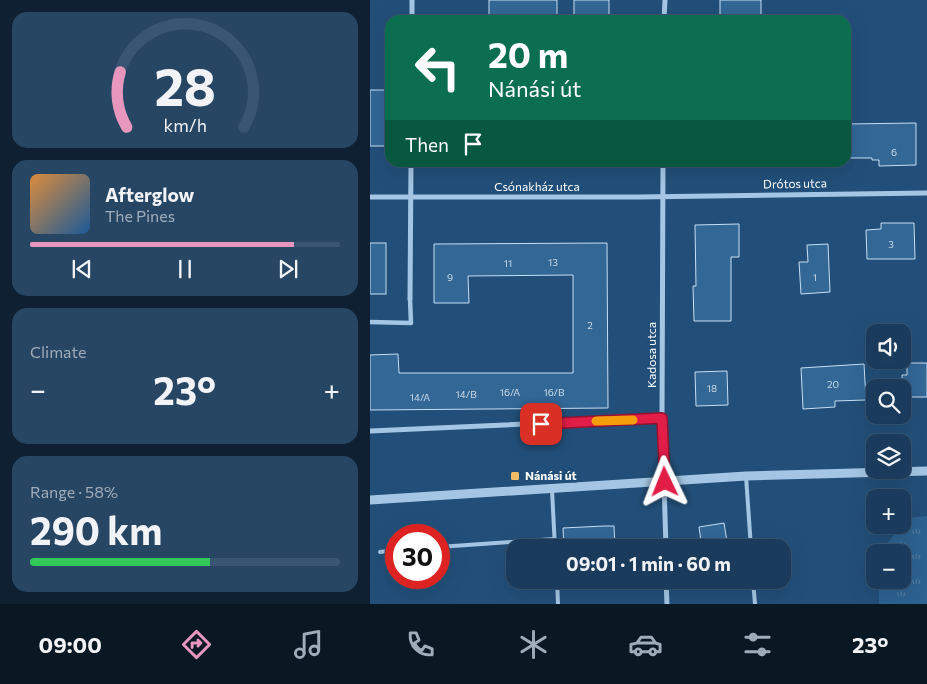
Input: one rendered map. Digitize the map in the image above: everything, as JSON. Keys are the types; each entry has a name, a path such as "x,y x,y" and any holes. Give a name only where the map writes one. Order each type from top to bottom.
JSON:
{"street":[{"path":"412,0 412,15"},
{"path":"664,0 664,15"},
{"path":"370,322 411,323 411,167"},
{"name":"Kadosa utca","path":"663,167 662,418 666,539"},
{"name":"Drótos utca","path":"663,196 927,192"},
{"name":"Csónakház utca","path":"370,197 663,196"},
{"path":"370,431 662,418"},
{"path":"370,500 746,476 927,471"},
{"path":"666,589 667,604"}],"lane":[{"path":"746,476 750,539"},
{"path":"552,487 554,539"},
{"path":"450,546 506,542"},
{"path":"380,552 385,551"},
{"path":"557,589 558,604"},
{"path":"754,589 755,604"}],"green space":[{"path":"927,516 927,604 879,604 879,589 911,589 911,544 887,544 895,534 911,534 911,518"}],"building":[{"path":"489,0 557,0 557,15 489,15"},
{"path":"574,0 609,0 609,15 574,15"},
{"path":"720,0 761,0 761,15 720,15"},
{"path":"370,90 385,90 385,146 370,146"},
{"path":"916,123 916,165 879,166 879,160 872,160 872,158 851,158 851,124"},
{"path":"881,223 914,223 915,259 867,259 866,230 881,229"},
{"path":"739,224 739,257 731,257 731,321 694,321 693,286 696,286 695,225"},
{"path":"370,243 386,243 386,294 370,294"},
{"path":"607,243 608,408 370,410 370,355 398,354 399,373 573,373 573,275 468,276 469,303 434,303 434,244"},
{"path":"828,244 830,292 801,294 799,262 808,262 807,245"},
{"path":"911,363 927,363 927,397 911,397 911,379 902,379 902,375 907,375 907,369 911,369"},
{"path":"864,364 866,400 835,401 835,407 803,409 801,368"},
{"path":"727,371 728,405 696,406 695,372"},
{"path":"724,523 727,539 701,539 699,527"},
{"path":"614,526 615,539 564,539 563,528"}],"slow traffic":[{"path":"596,421 633,420"}],"place":[{"name":"Nánási út","path":"515,476"}],"route":[{"path":"541,424 662,418 665,482"}]}
